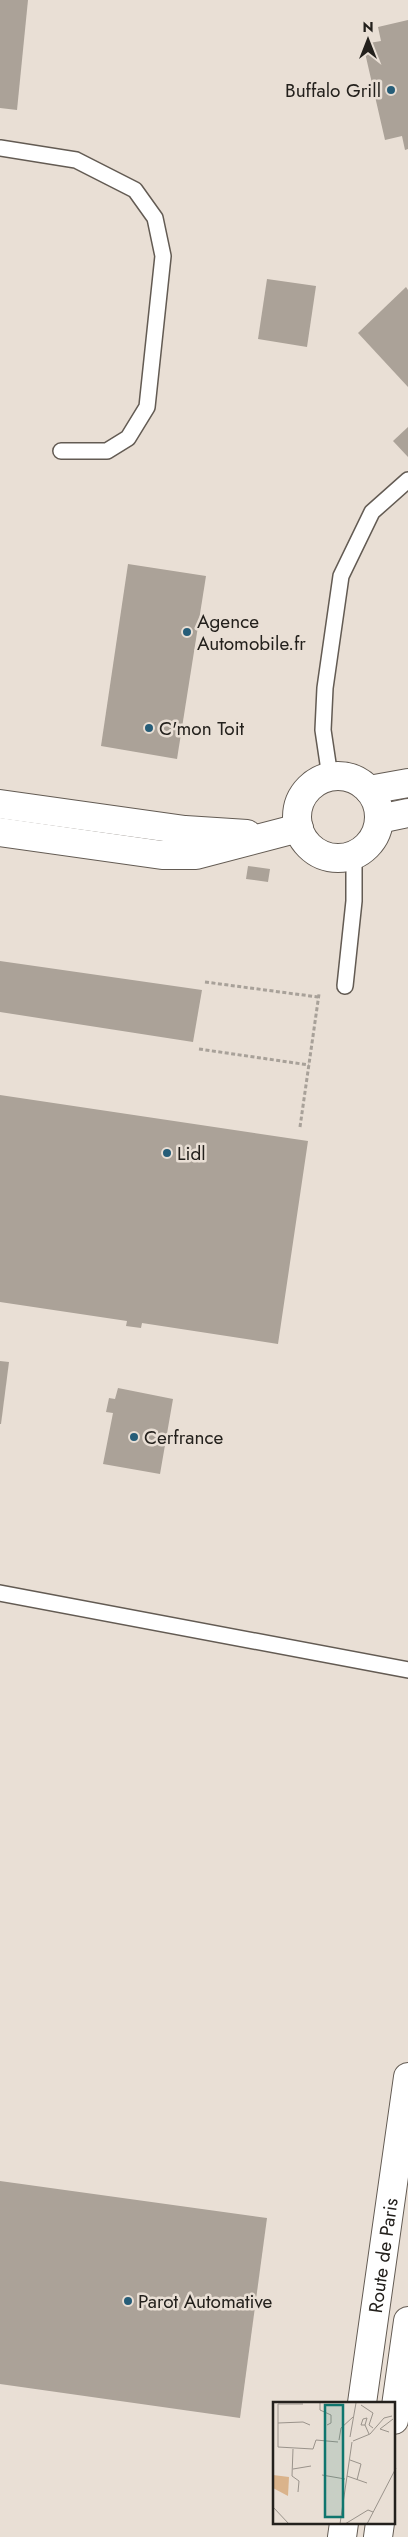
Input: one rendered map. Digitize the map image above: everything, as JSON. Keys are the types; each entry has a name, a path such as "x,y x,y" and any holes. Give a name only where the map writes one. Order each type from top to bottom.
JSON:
{"street":[{"path":"344,776 358,781 369,790 376,804 380,819 372,841 354,856 326,857 304,841 297,815 300,802 307,790 318,782 330,777 344,776"},
{"path":"369,790 408,783"},
{"path":"0,804 185,830 268,836"},
{"path":"380,819 408,813"},
{"path":"0,832 162,855 196,856 299,828"},
{"name":"Route de Paris","path":"362,2402 408,2078"},
{"name":"Route de Paris","path":"396,2406 408,2321"},
{"path":"342,2537 344,2524"},
{"path":"378,2537 380,2524"}],"lane":[{"path":"0,148 76,160 134,190 155,218 163,256 147,407 128,438 107,451 61,451"},
{"path":"330,777 323,730 324,688 341,576 372,512 408,480"},
{"path":"345,986 354,901 354,856"},
{"path":"0,1593 408,1670"}],"path":[{"path":"205,982 318,998"},
{"path":"300,1127 320,990"},
{"path":"199,1049 309,1065"}],"building":[{"path":"0,0 28,0 17,110 0,108"},
{"name":"Buffalo Grill","path":"408,20 408,149 405,150 402,136 385,140 363,44 381,41 378,27"},
{"path":"267,279 316,286 307,347 258,339"},
{"path":"406,287 408,290 408,387 358,333"},
{"path":"408,427 408,457 393,441"},
{"path":"128,564 206,576 177,759 101,746"},
{"path":"248,866 270,869 268,882 246,879"},
{"path":"0,961 202,990 193,1042 0,1012"},
{"path":"0,1095 308,1141 278,1344 142,1323 141,1328 126,1326 127,1321 0,1302"},
{"path":"0,1361 9,1362 1,1424 0,1424"},
{"path":"118,1388 173,1399 160,1474 103,1464 113,1413 106,1412 109,1398 115,1399"},
{"name":"Parot Automative","path":"0,2181 267,2218 240,2418 0,2384"}],"place":[{"name":"Buffalo Grill","path":"391,90"},
{"name":"Agence Automobile.fr","path":"187,632"},
{"name":"C'mon Toit","path":"149,728"},
{"name":"Lidl","path":"167,1153"},
{"name":"Cerfrance","path":"134,1437"},
{"name":"Parot Automative","path":"128,2301"}]}
